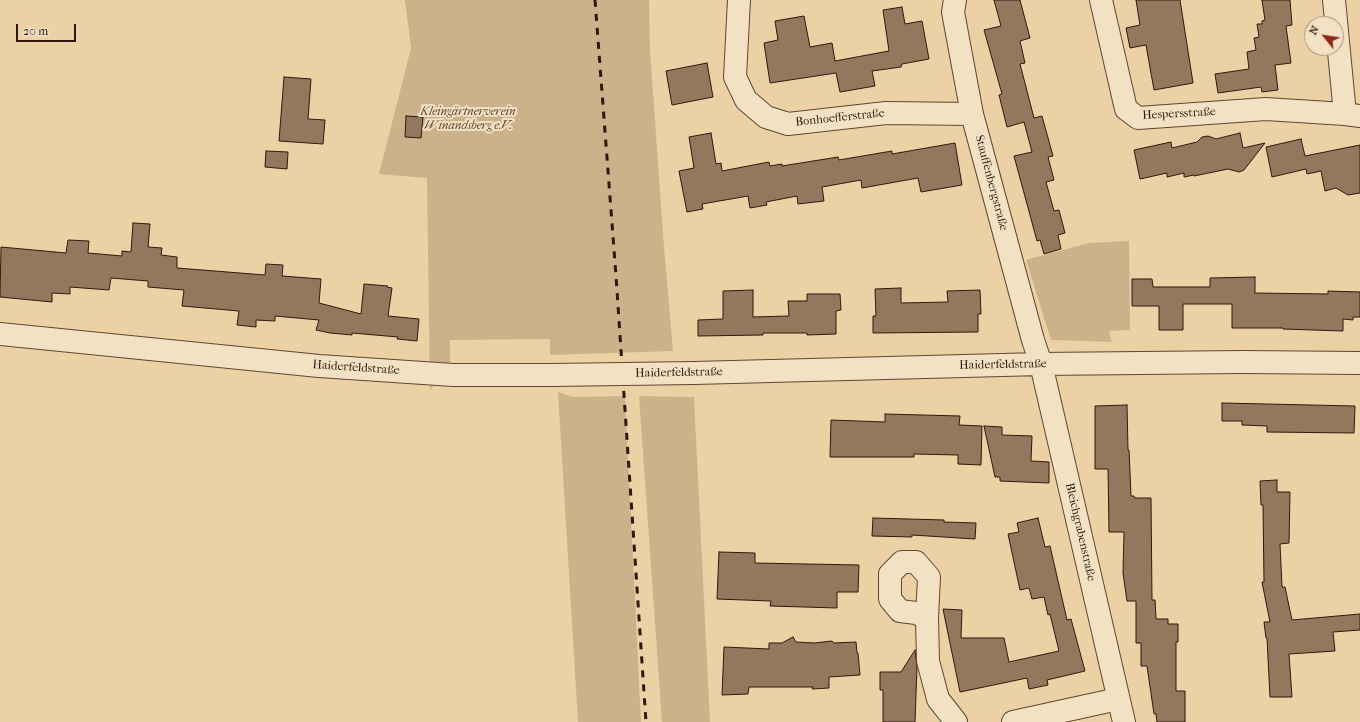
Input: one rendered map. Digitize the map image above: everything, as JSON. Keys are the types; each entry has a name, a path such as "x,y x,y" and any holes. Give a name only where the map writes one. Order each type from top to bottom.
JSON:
{"street":[{"name":"Bonhoefferstraße","path":"739,0 735,77 746,100 766,117 788,124 886,113 972,114"},
{"name":"Stauffenbergstraße","path":"955,0 953,12 972,114 1031,333 1041,364"},
{"name":"Hespersstraße","path":"1101,0 1126,109 1138,118 1266,109 1352,115 1334,0"},
{"name":"Haiderfeldstraße","path":"0,334 327,366 453,375 694,373 1041,364 1242,362 1360,363"},
{"name":"Bleichgrabenstraße","path":"1041,364 1124,722"},
{"path":"927,618 928,661 938,699 956,722"},
{"path":"1013,722 1118,699"}],"green space":[{"name":"Kleingärtnerverein Winandsberg e.V.","path":"405,0 649,0 650,50 673,351 550,355 550,339 450,340 450,365 430,390 427,178 379,174 411,48"},
{"path":"1129,241 1130,330 1109,331 1112,342 1051,340 1026,260 1089,243"},
{"path":"558,392 573,397 625,396 641,722 578,722"},
{"path":"639,396 694,397 710,722 662,722"}],"building":[{"path":"994,0 1020,0 1030,38 1020,41 1025,63 1020,64 1034,118 1042,116 1053,156 1048,157 1054,180 1046,182 1054,211 1059,210 1065,233 1058,235 1061,249 1044,254 1040,240 1037,241 1014,156 1032,152 1024,122 1007,127 999,95 1002,94 984,30 1001,26"},
{"path":"1136,0 1180,0 1193,83 1154,90 1146,45 1130,48 1126,28 1140,25"},
{"path":"1262,0 1290,0 1292,25 1286,26 1291,63 1275,65 1278,90 1262,92 1261,87 1218,93 1215,74 1249,69 1247,52 1256,50 1254,38 1259,37 1257,24 1262,24 1262,21 1265,20"},
{"path":"902,7 905,24 922,21 929,59 902,64 901,67 872,71 875,86 840,92 836,73 770,83 764,43 778,40 775,21 804,16 810,47 832,43 835,61 889,51 883,10"},
{"path":"707,63 713,97 672,105 666,71"},
{"path":"284,77 311,79 308,119 325,120 323,144 279,141"},
{"path":"406,116 423,117 421,138 405,137"},
{"path":"711,133 716,164 721,163 722,171 769,162 770,166 782,164 782,166 838,157 839,160 892,151 892,154 955,143 962,185 921,192 918,178 862,188 861,180 822,187 824,201 798,204 797,196 766,202 767,205 750,208 748,196 702,204 703,209 687,212 679,171 694,168 689,137"},
{"path":"1240,133 1243,148 1265,143 1244,170 1239,172 1228,169 1184,177 1184,173 1167,177 1167,173 1140,179 1134,150 1171,142 1172,148 1197,142 1202,137 1208,136 1216,139"},
{"path":"1301,139 1305,156 1360,145 1360,193 1348,195 1336,188 1325,191 1321,171 1307,174 1306,169 1272,177 1266,147"},
{"path":"266,151 288,152 287,169 265,167"},
{"path":"133,223 150,224 148,247 162,248 161,255 177,257 177,268 265,275 266,264 283,265 282,276 321,279 319,303 361,314 364,284 388,286 387,287 392,288 388,316 419,319 417,341 397,339 398,337 352,333 352,335 330,333 316,330 319,320 275,316 275,321 256,320 256,327 237,325 239,311 182,306 184,290 148,287 148,281 111,278 109,290 70,287 70,294 52,293 52,302 0,297 1,247 66,253 68,240 89,241 88,253 122,256 122,251 131,252"},
{"path":"1255,277 1255,293 1328,294 1328,291 1360,292 1360,317 1353,317 1353,320 1343,319 1343,331 1283,328 1232,328 1232,304 1183,304 1183,330 1159,330 1159,306 1132,306 1132,279 1152,279 1153,287 1210,287 1210,278"},
{"path":"901,288 901,303 948,302 947,291 980,290 981,314 978,314 978,332 873,333 873,316 876,316 875,289"},
{"path":"753,290 753,317 789,316 788,301 807,301 807,294 840,294 841,310 836,311 836,334 807,335 807,333 763,333 763,335 698,336 698,320 723,319 723,291"},
{"path":"1222,403 1355,406 1354,433 1267,432 1267,426 1242,425 1242,421 1222,421"},
{"path":"1127,405 1131,496 1134,496 1135,498 1151,498 1152,600 1155,600 1156,619 1168,619 1168,624 1178,624 1178,642 1176,642 1176,691 1185,691 1185,722 1157,722 1156,714 1154,714 1147,666 1141,666 1141,643 1136,643 1136,601 1127,601 1123,573 1124,532 1109,532 1108,469 1095,469 1095,406"},
{"path":"885,414 960,416 959,425 982,426 981,465 958,464 958,455 914,454 914,457 830,457 831,420 885,422"},
{"path":"984,426 1002,427 1002,435 1032,436 1031,461 1049,462 1049,483 1000,481 1000,477 995,477"},
{"path":"1277,480 1277,492 1290,492 1289,543 1280,544 1282,587 1285,587 1292,620 1360,614 1360,630 1333,632 1335,651 1289,654 1292,697 1270,697 1267,638 1264,622 1270,622 1262,582 1264,582 1263,505 1261,505 1260,481"},
{"path":"873,518 944,520 944,522 976,523 975,539 912,535 912,537 872,536"},
{"path":"1038,518 1045,547 1050,546 1067,620 1071,619 1085,671 1047,680 1048,685 1029,689 1027,678 960,692 943,609 962,610 961,638 1004,638 1009,662 1059,651 1050,614 1048,615 1044,597 1032,599 1029,588 1020,590 1008,534 1019,532 1017,523"},
{"path":"719,552 755,553 755,563 859,565 858,592 837,592 837,608 770,606 771,601 717,599"},
{"path":"793,637 796,642 856,642 860,675 829,677 829,688 812,689 813,687 749,687 748,694 722,695 724,647 769,649 769,643 782,643"},
{"path":"915,650 917,667 915,722 883,722 883,690 880,690 880,672 901,672"}],"railway":[{"path":"595,0 616,276 646,722"}]}
